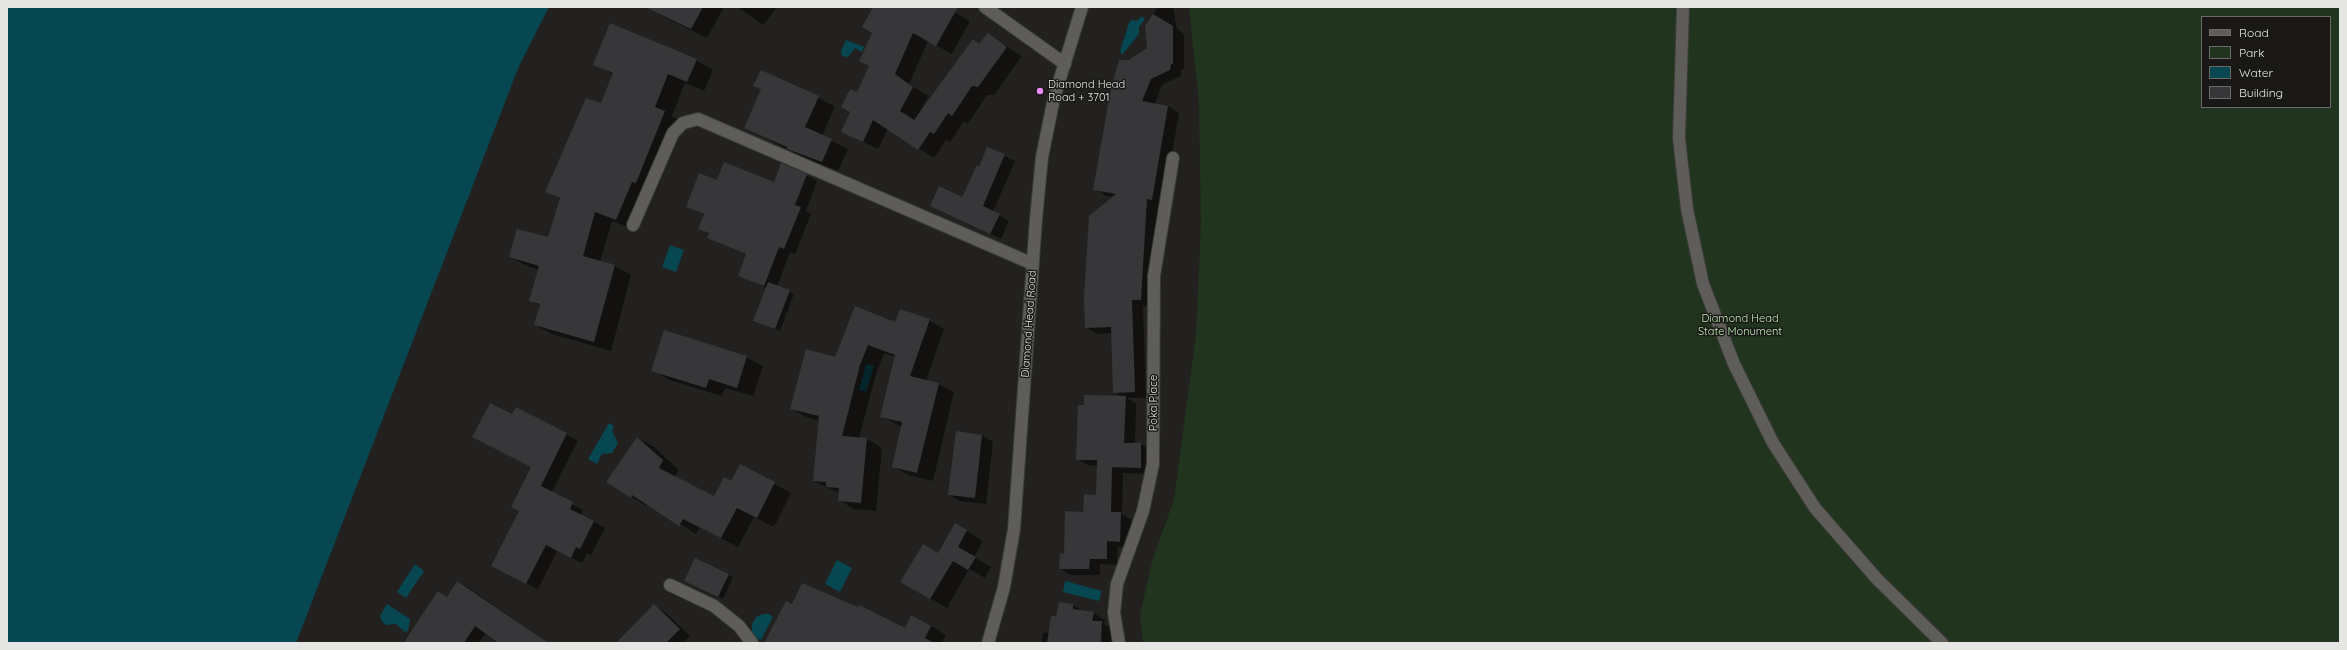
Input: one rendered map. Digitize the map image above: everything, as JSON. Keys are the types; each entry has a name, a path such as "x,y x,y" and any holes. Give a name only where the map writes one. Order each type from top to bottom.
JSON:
{"street":[{"path":"985,7 1065,64"},
{"name":"Diamond Head Road","path":"988,643 1004,587 1014,529 1042,157 1054,98 1082,7"},
{"path":"1683,7 1679,138 1687,209 1703,284 1734,364 1773,443 1815,508 1878,579 1942,643"},
{"path":"633,225 673,133 683,123 698,119 1033,264"},
{"name":"Poka Place","path":"1119,643 1114,613 1117,584 1144,506 1153,464 1154,276 1172,158"},
{"path":"670,585 714,606 739,626 752,643"}],"green space":[{"name":"Diamond Head State Monument","path":"1189,7 2340,7 2340,643 1143,643 1140,615 1152,562 1174,499 1196,335 1201,225 1199,102"}],"water":[{"path":"7,7 549,7 519,66 296,643 7,643"},
{"path":"1142,16 1145,19 1139,27 1139,34 1122,55 1120,51 1129,23 1131,20 1137,21"},
{"path":"846,40 864,47 862,52 855,48 848,57 842,56 841,51"},
{"path":"670,245 684,250 676,272 662,267"},
{"path":"866,364 874,366 866,392 859,390"},
{"path":"609,423 614,426 612,431 618,443 612,453 602,454 597,464 588,459"},
{"path":"837,560 852,568 840,592 825,584"},
{"path":"415,564 424,571 406,598 397,592"},
{"path":"1065,581 1102,591 1099,601 1063,592"},
{"path":"387,604 410,619 408,631 405,632 396,624 387,625 382,622 380,616"},
{"path":"763,614 769,614 773,617 761,640 755,637 752,632 752,624 756,617"}],"building":[{"path":"645,7 703,7 691,29"},
{"path":"873,7 958,7 936,46 913,33 895,74 913,87 900,111 914,120 973,39 979,44 988,33 1007,47 978,87 972,86 952,116 948,113 934,134 930,132 918,150 873,120 863,142 841,132 850,112 841,107 850,89 857,92 869,66 859,61 872,33 862,27"},
{"path":"1153,14 1173,26 1173,64 1171,64 1170,70 1151,79 1142,101 1168,106 1152,200 1147,199 1141,300 1132,300 1135,392 1113,393 1111,327 1085,328 1084,298 1089,216 1116,194 1093,190 1111,88 1119,60 1129,60 1147,48 1145,26"},
{"path":"610,23 697,59 687,82 668,74 655,107 665,111 636,183 632,182 616,220 595,212 583,256 615,265 594,342 534,325 540,304 529,301 539,266 509,257 517,229 548,237 560,198 545,192 586,98 601,103 613,73 593,65"},
{"path":"761,70 819,96 805,127 832,139 822,162 787,149 787,147 744,128 761,89 753,86"},
{"path":"987,147 1005,154 983,206 1000,214 990,234 930,206 939,186 962,197 977,165 979,167"},
{"path":"724,162 774,182 781,163 807,174 795,205 801,207 784,249 779,247 764,286 738,276 746,254 707,238 709,233 698,229 704,214 686,207 699,173 717,180"},
{"path":"768,282 790,290 775,329 753,321"},
{"path":"855,306 895,322 900,309 930,319 910,376 939,383 917,473 892,467 902,422 880,417 895,355 868,345 860,365 842,436 867,438 861,503 838,501 839,488 826,487 826,482 813,481 819,416 790,409 806,349 835,357"},
{"path":"664,330 747,356 737,388 709,379 706,388 651,371"},
{"path":"1084,395 1126,396 1124,443 1141,443 1141,468 1112,467 1111,512 1121,512 1120,542 1107,541 1107,559 1090,559 1089,569 1059,569 1060,553 1064,554 1065,511 1083,512 1084,494 1096,495 1097,460 1076,460 1078,405 1084,405"},
{"path":"490,403 512,414 516,407 567,433 541,486 573,502 570,509 594,521 580,549 576,547 571,558 546,545 526,584 491,566 519,511 511,507 531,467 472,437"},
{"path":"956,431 982,435 975,498 948,495"},
{"path":"637,437 663,460 659,468 714,496 724,477 731,481 740,464 775,482 757,518 737,508 721,538 683,519 679,526 632,495 631,498 606,482"},
{"path":"955,523 967,530 958,547 976,557 968,570 953,561 930,599 900,582 923,544 938,553"},
{"path":"695,558 729,574 718,597 684,581"},
{"path":"457,581 549,643 499,643 475,626 464,643 403,643 438,591 447,597"},
{"path":"802,583 858,607 859,605 905,628 911,615 931,626 925,638 934,643 764,643 786,601 792,604"},
{"path":"1059,602 1073,604 1073,609 1094,612 1092,621 1102,621 1101,643 1047,643 1051,616 1056,616"},
{"path":"654,604 680,629 666,643 616,643"}],"place":[{"name":"Diamond Head Road + 3701","path":"1040,91"}]}
